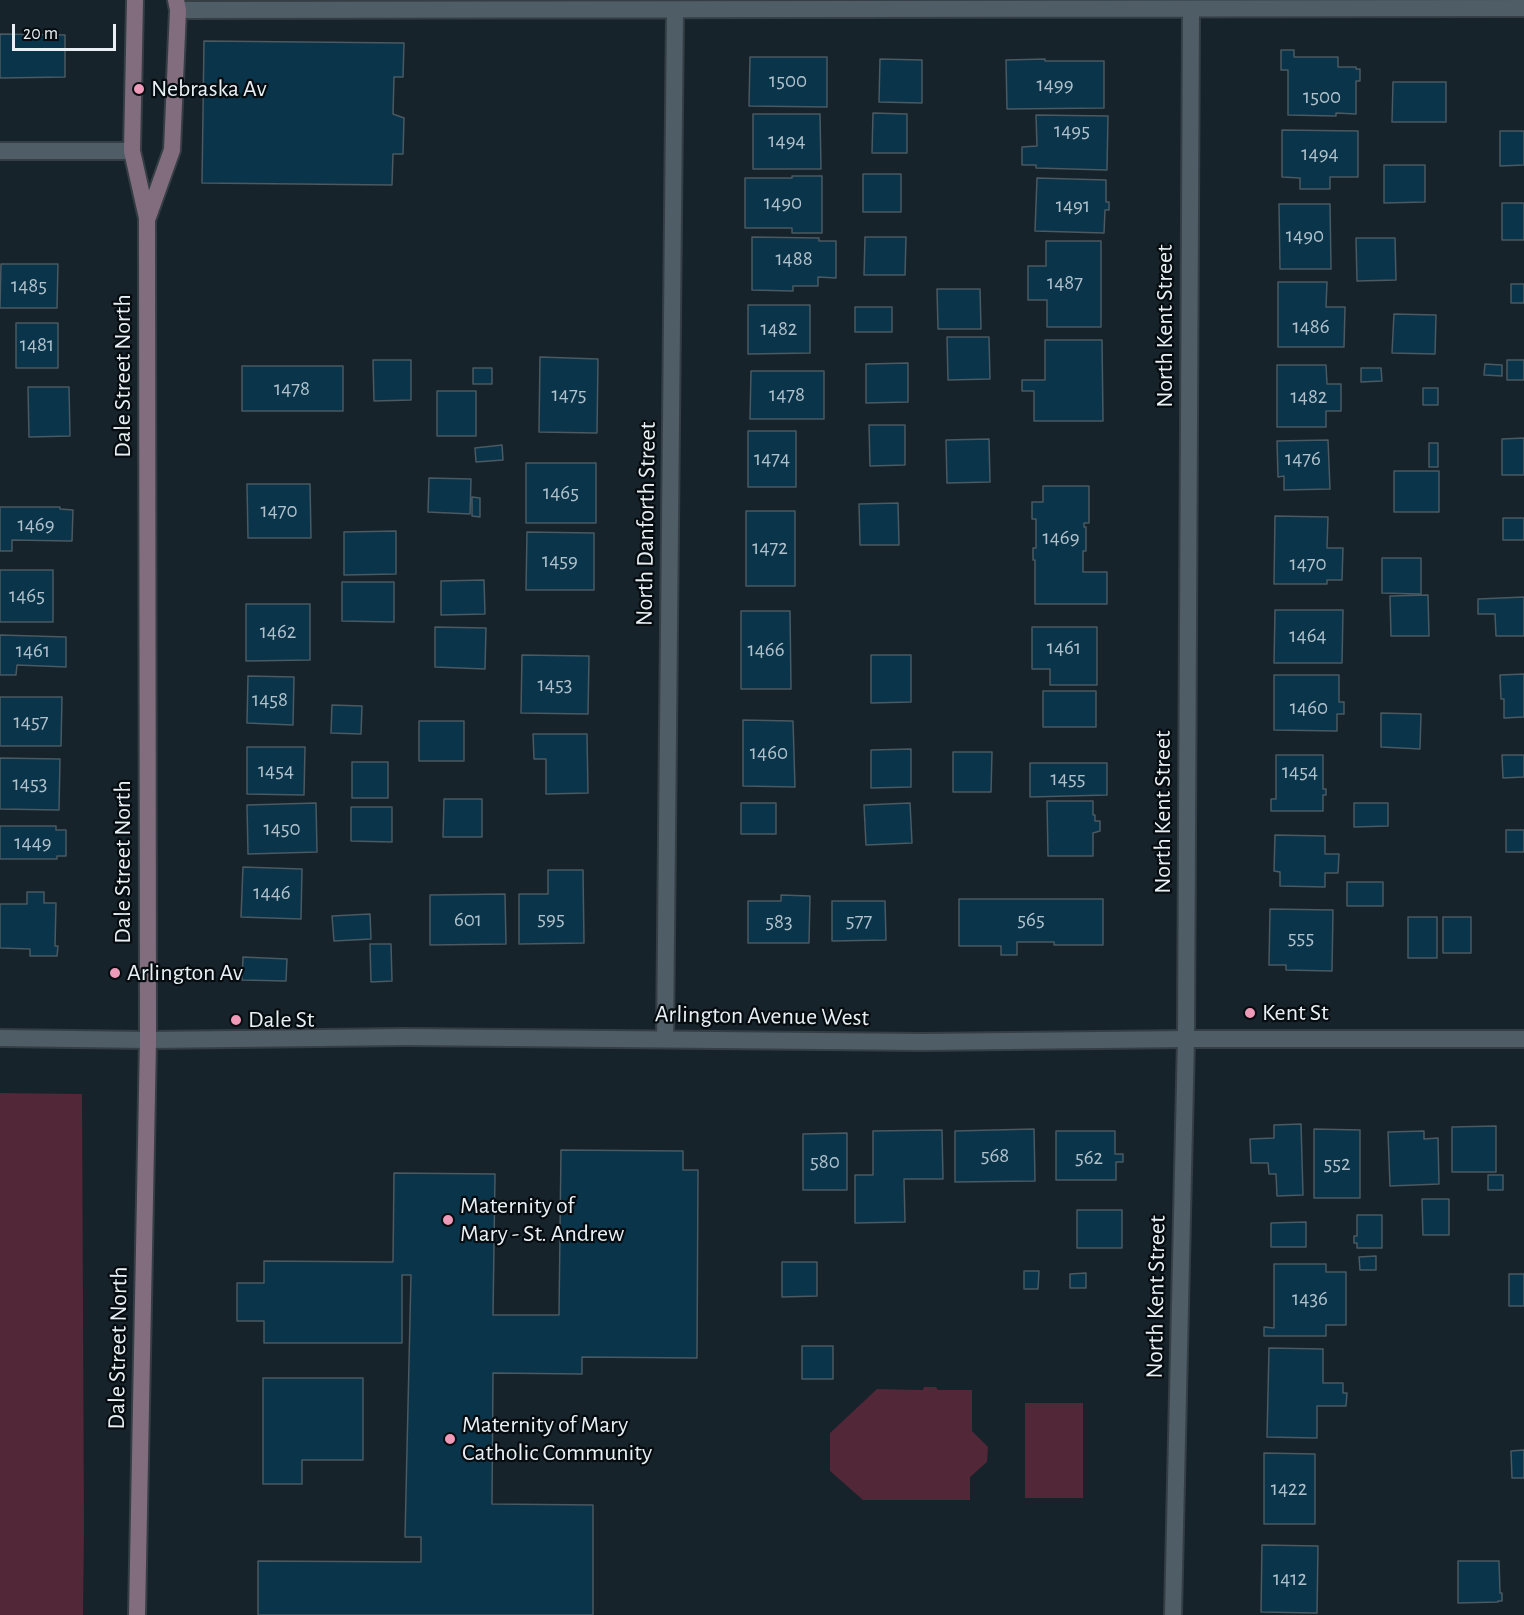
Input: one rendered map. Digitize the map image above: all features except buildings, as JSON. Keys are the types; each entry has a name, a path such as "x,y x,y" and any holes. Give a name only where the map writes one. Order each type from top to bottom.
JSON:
{"main road":[{"name":"Dale Street North","path":"135,0 132,152 147,218 148,1040 137,1615"},
{"name":"Dale Street North","path":"147,218 172,150 177,5"}],"street":[{"path":"177,5 675,10 1524,8"},
{"name":"North Kent Street","path":"1173,1615 1186,1039 1191,9"},
{"name":"North Danforth Street","path":"665,1039 675,10"},
{"path":"0,151 132,152"},
{"name":"Arlington Avenue West","path":"0,1038 148,1040 406,1037 922,1042 1524,1039"}],"shaded area":[{"path":"0,1093 82,1094 83,1615 0,1615"},
{"path":"924,1387 936,1387 938,1390 972,1390 972,1431 988,1447 987,1462 970,1477 970,1500 863,1500 830,1471 830,1433 877,1389 923,1390"},
{"path":"1025,1403 1083,1403 1083,1498 1025,1498"}],"place":[{"name":"Nebraska Av","path":"139,89"},
{"name":"Arlington Av","path":"115,973"},
{"name":"Kent St","path":"1250,1013"},
{"name":"Dale St","path":"236,1020"},
{"name":"Maternity of Mary - St. Andrew","path":"448,1220"},
{"name":"Maternity of Mary Catholic Community","path":"450,1439"}]}
